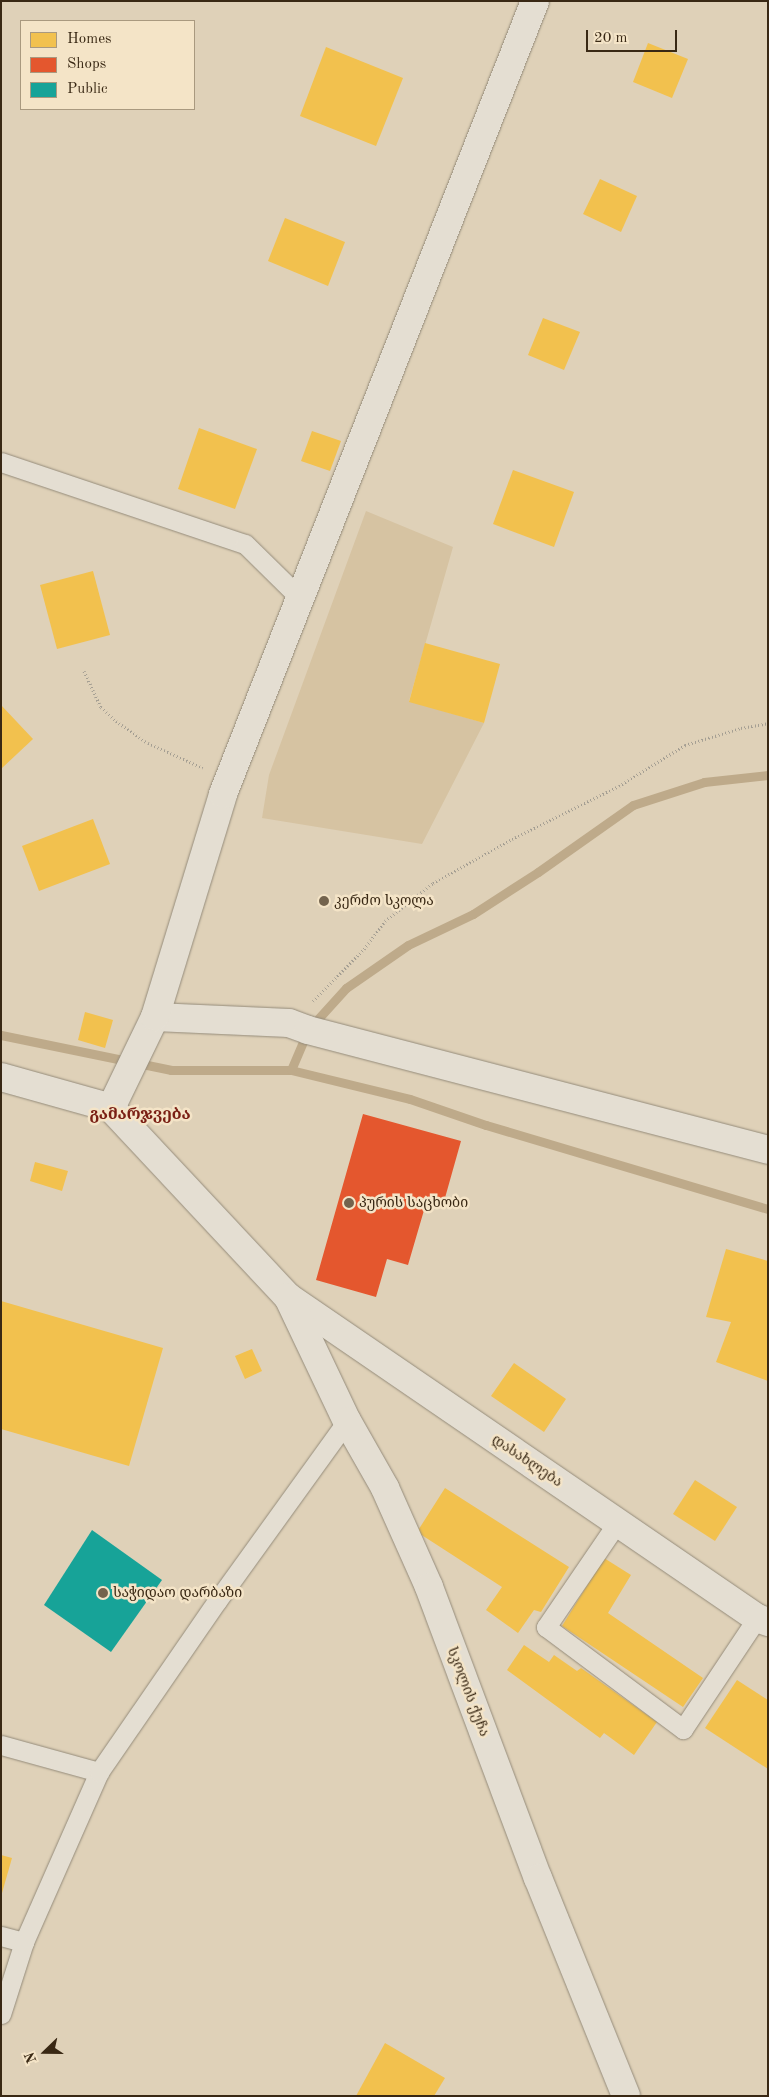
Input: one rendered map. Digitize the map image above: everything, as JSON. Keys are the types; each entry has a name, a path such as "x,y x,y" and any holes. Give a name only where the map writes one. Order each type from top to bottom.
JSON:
{"street":[{"path":"111,1108 156,1017 228,780 535,1"},
{"path":"156,1017 289,1023 308,1030 768,1150"},
{"path":"1,1078 111,1108 288,1297"},
{"name":"სკოლის ქუჩა","path":"288,1297 348,1421 384,1488 428,1587 538,1878 626,2096"},
{"name":"დასახლება","path":"288,1297 762,1620"}],"lane":[{"path":"1,462 245,544 300,598"},
{"path":"1,2014 24,1942 99,1772 216,1600 348,1421"},
{"path":"617,1523 546,1627 683,1729 762,1620"},
{"path":"1,1745 99,1772"},
{"path":"1,1936 24,1942"}],"path":[{"path":"84,671 101,707 116,721 148,743 228,780"},
{"path":"289,1023 295,1020 364,949 385,921 433,883 512,839 619,786 685,745 741,728 768,723"}],"shaded area":[{"path":"366,511 453,547 409,701 484,723 422,844 262,818 269,775"}],"building: Homes":[{"path":"648,43 688,59 672,98 633,82"},
{"path":"326,47 403,78 376,146 300,116"},
{"path":"600,179 637,196 621,232 583,214"},
{"path":"285,218 345,242 328,286 268,261"},
{"path":"543,318 580,332 564,370 528,355"},
{"path":"199,428 257,449 235,509 178,489"},
{"path":"312,431 341,441 330,471 301,461"},
{"path":"513,470 574,492 554,547 493,524"},
{"path":"93,571 110,635 57,649 40,585"},
{"path":"425,643 500,664 484,723 409,702"},
{"path":"1,705 33,739 1,769"},
{"path":"93,819 110,864 39,891 22,846"},
{"path":"85,1012 113,1020 105,1048 78,1040"},
{"path":"35,1162 68,1171 62,1191 30,1181"},
{"path":"726,1249 768,1261 768,1381 716,1362 731,1322 706,1317"},
{"path":"1,1301 163,1348 129,1466 1,1429"},
{"path":"252,1349 262,1371 245,1379 235,1356"},
{"path":"514,1363 566,1399 544,1432 491,1396"},
{"path":"695,1480 737,1507 715,1541 673,1514"},
{"path":"445,1488 569,1567 541,1612 534,1610 518,1633 486,1610 502,1587 417,1532"},
{"path":"604,1558 631,1575 608,1613 703,1678 683,1707 562,1626"},
{"path":"524,1645 549,1662 554,1655 577,1671 581,1668 657,1722 634,1755 604,1733 600,1738 507,1670"},
{"path":"737,1680 768,1700 768,1769 705,1728"},
{"path":"1,1855 12,1858 2,1893 1,1892"},
{"path":"385,2043 445,2078 434,2096 356,2096"}],"building: Shops":[{"path":"363,1114 461,1141 443,1205 427,1200 408,1265 387,1259 376,1297 316,1280"}],"building: Public":[{"name":"საჭიდაო დარბაზი","path":"92,1530 162,1580 111,1652 44,1605"}],"waterway":[{"path":"291,1070 308,1030 346,988 408,945 473,914 538,872 633,805 704,782 768,775"},
{"path":"1,1035 171,1070 291,1070 410,1099 486,1125 768,1209"}],"place":[{"name":"კერძო სკოლა","path":"324,901"},
{"name":"პურის საცხობი","path":"349,1203"},
{"name":"საჭიდაო დარბაზი","path":"103,1593"}],"district":[{"name":"გამარჯვება","path":"140,1115"}]}
